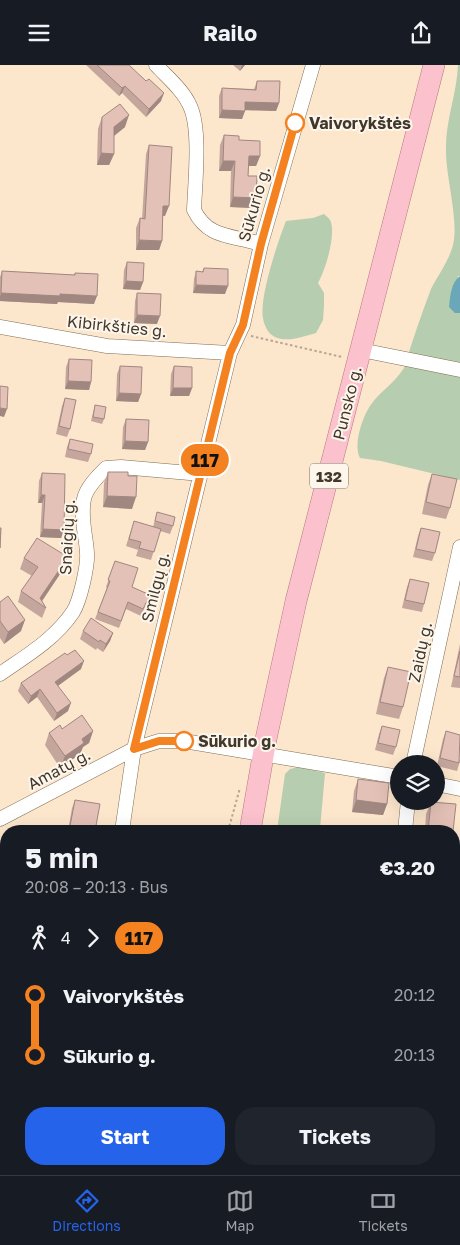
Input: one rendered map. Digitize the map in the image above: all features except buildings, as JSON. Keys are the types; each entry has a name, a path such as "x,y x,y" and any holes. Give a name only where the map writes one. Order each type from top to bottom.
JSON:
{"main road":[{"name":"Punsko g.","path":"251,825 263,755 296,601 434,65"}],"street":[{"path":"156,65 182,92 191,107 196,125 194,210 200,223 223,236 243,238 261,244"},
{"name":"Sūkurio g.","path":"230,353 243,325 261,244 313,65"},
{"name":"Kibirkšties g.","path":"0,327 106,346 230,353"},
{"name":"Smilgų g.","path":"123,825 134,749 230,353"},
{"path":"359,356 460,370"},
{"name":"Snaigių g.","path":"0,674 57,632 74,610 84,579 87,554 83,525 84,498 94,480 106,468 121,467 201,474"},
{"name":"Zaidų g.","path":"415,755 460,547"},
{"name":"Amatų g.","path":"0,819 134,749 159,741 184,741 390,776"},
{"path":"445,786 460,789"},
{"path":"406,825 407,810"}],"path":[{"path":"239,333 344,358 359,356"}],"green space":[{"path":"458,65 460,65 460,276 458,276 455,313 460,313 460,480 381,461 360,458 357,446 361,424 370,406 404,368 431,289 453,245 454,224 446,140"},
{"path":"324,214 330,220 332,234 327,261 318,283 324,293 323,320 316,333 290,339 280,339 270,334 263,318 264,297 278,242 286,221 313,218"},
{"path":"299,767 325,773 320,825 278,825 285,774 290,769"}],"water":[{"path":"460,276 460,313 455,313 449,307 450,299 453,286"}],"bus line":[{"name":"117","path":"184,741 159,741 134,749 230,353 243,325 261,244 295,123"}],"place":[{"name":"Vaivorykštės","path":"295,123"},
{"name":"Sūkurio g.","path":"184,741"}]}
